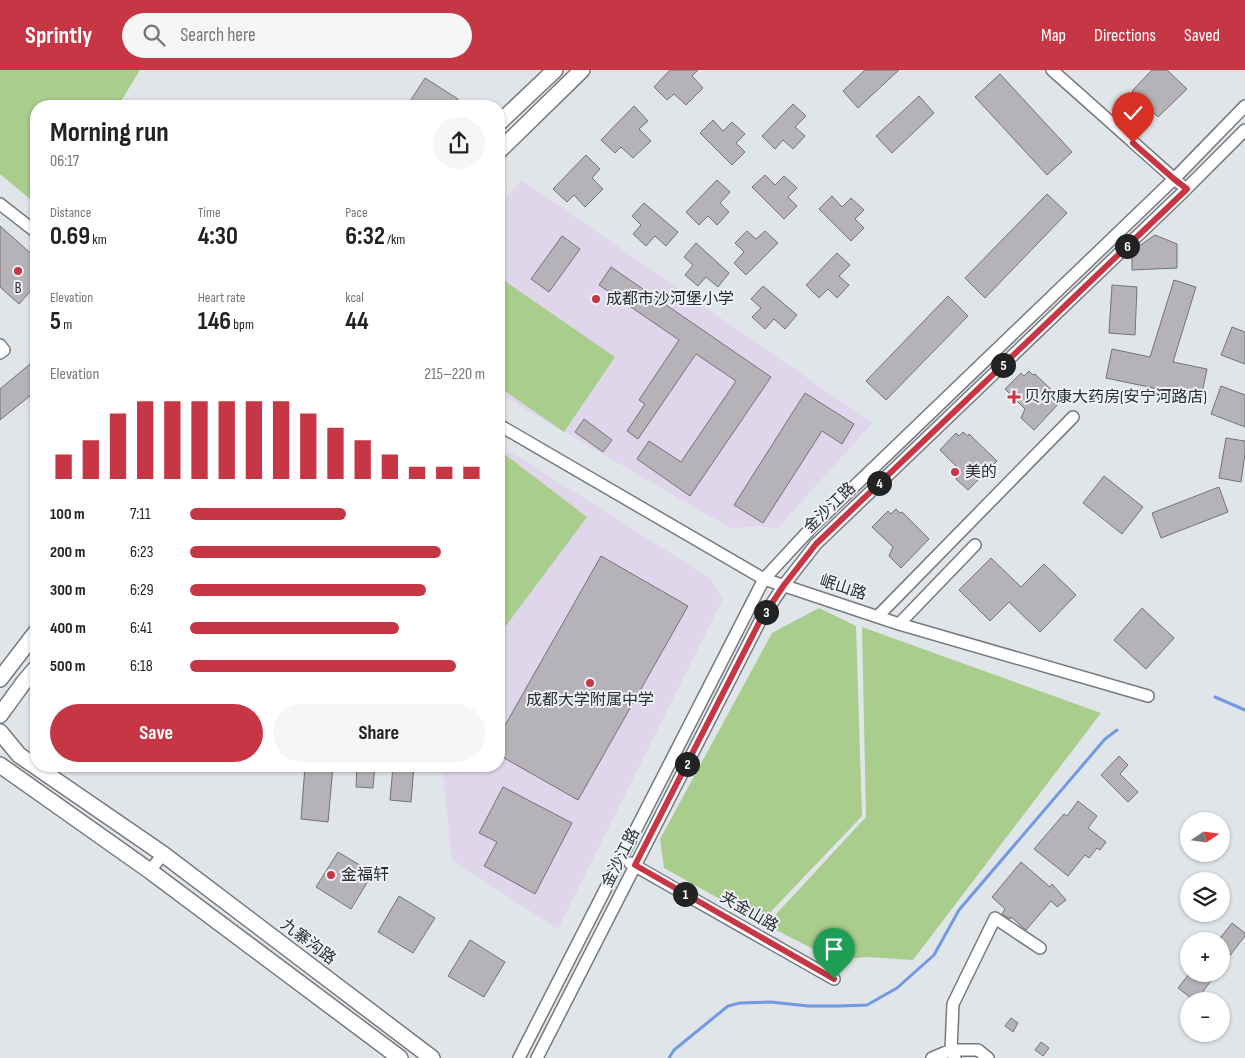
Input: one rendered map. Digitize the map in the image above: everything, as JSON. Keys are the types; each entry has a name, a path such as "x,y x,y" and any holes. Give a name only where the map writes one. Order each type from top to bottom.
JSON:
{"main road":[{"path":"505,117 555,70"},
{"path":"505,146 582,70"},
{"path":"0,679 30,640"},
{"path":"0,715 30,675"},
{"name":"九寨沟路","path":"0,732 19,755 30,763"},
{"path":"0,765 150,870 400,1058"},
{"name":"九寨沟路","path":"44,772 163,854 432,1058"}],"street":[{"path":"1052,70 1187,189"},
{"name":"金沙江路","path":"519,1058 764,579 813,526 1174,179 1245,106"},
{"name":"金沙江路","path":"537,1058 760,621 784,585 816,544 1187,189 1245,130"},
{"path":"0,204 30,227"},
{"path":"0,345 4,350 0,353"},
{"path":"878,616 1073,417"},
{"name":"岷山路","path":"505,428 764,579 900,624 1148,696"},
{"path":"900,624 975,545"},
{"path":"150,870 163,854"},
{"name":"夹金山路","path":"622,858 834,979"},
{"path":"953,1054 953,1004 995,918 1040,948"},
{"path":"932,1058 978,1050 988,1058"}],"shaded area":[{"name":"成都市沙河堡小学","path":"522,180 872,423 778,528 752,526 732,529 505,397 505,198"},
{"name":"成都大学附属中学","path":"511,452 708,577 723,599 558,929 452,860 443,772 505,772 505,453"}],"green space":[{"path":"0,70 140,70 122,100 30,100 30,199 0,174"},
{"path":"505,281 615,357 564,432 505,391"},
{"path":"505,455 587,517 505,627"},
{"path":"819,608 856,626 862,816 761,922 664,868 660,839 772,633"},
{"path":"862,627 1101,713 913,960 867,957 835,960 766,925 866,817"}],"building":[{"path":"670,70 698,70 692,76 703,88 686,105 674,94 667,100 654,87"},
{"path":"865,70 899,70 858,108 843,91"},
{"path":"1152,70 1167,70 1187,89 1158,117 1132,91"},
{"path":"1000,74 1072,152 1047,175 975,97"},
{"path":"425,78 458,99 457,100 411,100"},
{"path":"919,96 934,113 892,153 876,136"},
{"path":"793,104 806,116 795,127 805,136 793,149 783,140 775,149 762,136"},
{"path":"634,106 648,121 639,129 651,141 633,158 621,147 615,153 601,140"},
{"path":"713,120 723,131 732,122 745,134 736,143 745,152 732,165 700,133"},
{"path":"586,155 600,169 592,178 603,189 585,207 574,195 567,202 553,189"},
{"path":"765,175 775,185 784,176 797,188 788,197 797,206 784,219 752,187"},
{"path":"717,180 730,192 720,203 729,212 717,225 708,216 699,225 686,212"},
{"path":"1047,194 1067,213 985,298 965,278"},
{"path":"832,196 842,207 851,198 864,210 855,219 864,228 851,241 819,209"},
{"path":"644,203 678,232 666,246 655,236 646,246 633,234 641,225 632,216"},
{"name":"B","path":"0,226 30,253 30,292 19,304 0,287"},
{"path":"747,231 756,239 765,231 778,243 746,275 734,263 744,252 735,243"},
{"path":"1155,235 1177,244 1177,268 1132,270 1132,251"},
{"path":"562,236 580,249 549,292 531,279"},
{"path":"696,243 729,273 718,287 706,277 698,286 685,275 693,265 684,257"},
{"path":"837,253 850,265 839,276 849,285 837,298 828,289 819,298 806,285"},
{"path":"611,267 771,377 690,496 637,459 649,441 681,462 736,381 696,354 638,439 627,431 645,404 639,400 679,340 599,285"},
{"path":"1174,280 1196,287 1173,362 1207,369 1201,398 1106,378 1112,349 1150,357"},
{"path":"1112,285 1137,287 1135,335 1109,333"},
{"path":"763,286 797,315 785,329 774,319 765,329 752,317 761,308 751,299"},
{"path":"948,296 968,316 886,400 866,381"},
{"path":"1232,327 1245,332 1245,364 1221,355"},
{"path":"30,364 30,396 0,420 0,389"},
{"path":"1029,371 1033,375 1035,374 1062,400 1034,430 1021,418 1025,409 1005,389 1021,373 1024,376"},
{"path":"1221,386 1245,395 1245,427 1211,414"},
{"path":"805,393 854,424 842,444 822,431 763,523 734,505"},
{"path":"584,419 612,440 603,452 575,432"},
{"path":"963,432 968,436 969,434 997,461 968,490 956,479 960,470 940,450 956,433 959,436"},
{"path":"1226,438 1245,441 1241,482 1219,478"},
{"path":"1104,476 1143,507 1122,534 1083,503"},
{"path":"1219,487 1228,512 1161,538 1152,513"},
{"path":"896,509 900,513 902,512 929,539 901,568 889,556 893,547 872,527 888,511 891,514"},
{"path":"601,556 688,606 578,800 505,758 505,725"},
{"path":"991,558 1021,587 1044,564 1076,595 1040,632 1009,602 990,621 959,590"},
{"path":"1142,608 1174,638 1146,669 1114,640"},
{"path":"1119,756 1128,765 1120,774 1138,792 1128,802 1101,775"},
{"path":"305,772 332,772 328,822 301,819"},
{"path":"357,772 374,772 373,788 356,787"},
{"path":"392,772 414,772 411,802 390,800"},
{"path":"503,787 572,823 535,894 484,866 497,842 479,833"},
{"path":"1078,801 1097,816 1088,828 1106,842 1100,850 1097,848 1089,858 1085,855 1068,876 1034,849 1064,814 1067,816"},
{"path":"338,852 373,873 351,909 316,887"},
{"path":"1021,862 1050,887 1052,884 1066,900 1057,907 1051,901 1026,930 1011,917 1010,919 1002,914 1005,909 992,897"},
{"path":"399,896 435,918 413,953 378,932"},
{"path":"1232,923 1245,933 1245,936 1230,955 1230,932 1225,932"},
{"path":"470,940 505,962 484,997 448,976"},
{"path":"1183,982 1210,982 1203,992 1183,992 1178,988"},
{"path":"1011,1018 1018,1023 1013,1032 1005,1026"},
{"path":"1041,1042 1049,1048 1043,1056 1035,1050"}],"waterway":[{"path":"1215,697 1245,710"},
{"path":"669,1058 674,1050 728,1006 740,1003 771,1002 808,1006 867,1005 897,988 934,955 959,910 1105,739 1117,730"}],"place":[{"name":"B","path":"18,271"},
{"name":"成都市沙河堡小学","path":"596,299"},
{"name":"贝尔康大药房(安宁河路店)","path":"1014,397"},
{"name":"美的","path":"955,472"},
{"name":"成都大学附属中学","path":"590,683"},
{"name":"金福轩","path":"331,875"}],"route":[{"path":"834,979 635,865 760,621 784,585 816,544 1187,189 1133,143"}]}
